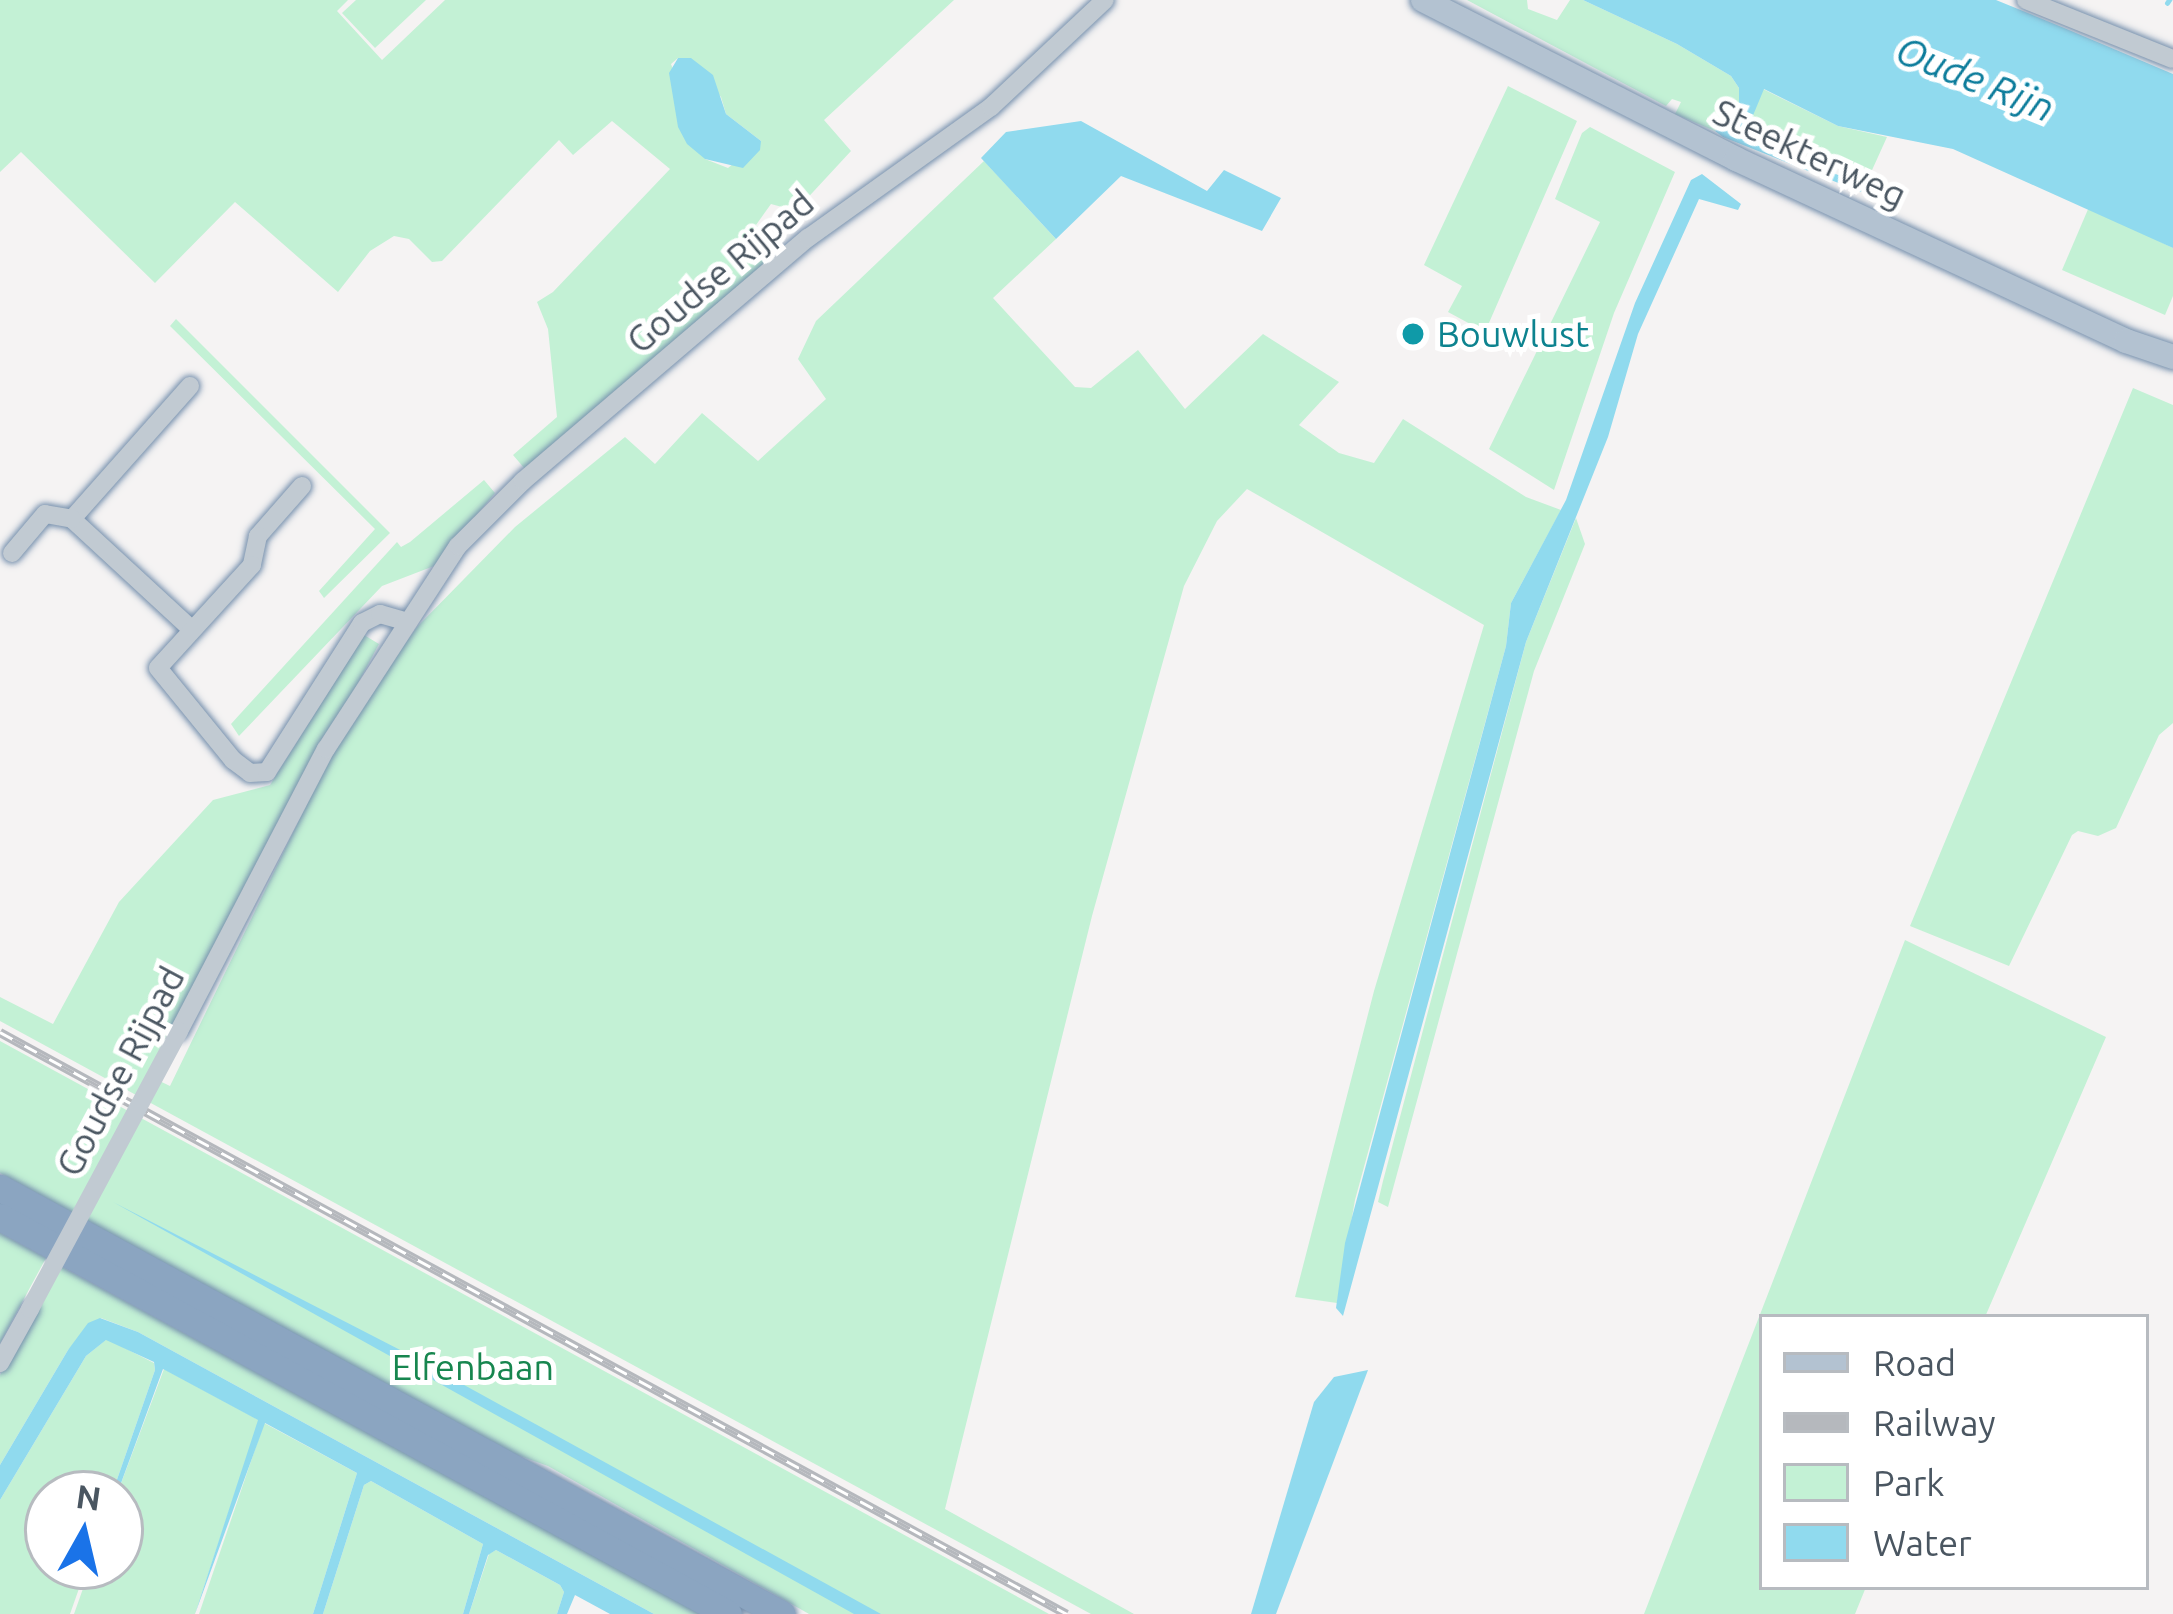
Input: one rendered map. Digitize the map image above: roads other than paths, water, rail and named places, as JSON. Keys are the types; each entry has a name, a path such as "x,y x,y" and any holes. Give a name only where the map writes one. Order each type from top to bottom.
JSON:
{"highway":[{"path":"0,1187 781,1614"},
{"path":"0,1217 728,1614"}],"main road":[{"name":"Steekterweg","path":"1423,0 1736,159 2126,341 2173,358"}],"street":[{"name":"Goudse Rijpad","path":"0,1364 326,749 404,621 458,546 523,481 834,217 991,106 1106,0"},
{"path":"2026,0 2173,59"},
{"path":"71,519 190,386"},
{"path":"302,486 258,536 252,566 158,668 250,773 267,772 362,623 380,614 404,621"},
{"path":"12,553 45,514 71,519 190,629"}],"water":[{"name":"Oude Rijn","path":"1583,0 1996,0 2069,30 2173,74 2173,248 1953,149 1838,126 1764,89 1744,137 1863,185 1861,192 1723,137 1715,131 1739,105 1739,88 1731,76 1677,44"},
{"path":"678,58 691,58 713,75 726,114 761,141 760,150 743,168 705,159 687,144 678,127 669,73"},
{"path":"1081,121 1207,191 1224,170 1281,198 1262,231 1121,176 1056,239 981,158 1006,132"},
{"path":"1702,174 1741,204 1738,210 1699,199 1638,334 1608,437 1526,642 1343,1316 1336,1308 1345,1243 1506,646 1511,603 1566,500 1635,303 1691,180"},
{"path":"113,1202 406,1353 881,1614 854,1614"},
{"path":"100,1318 138,1332 654,1614 610,1614 575,1595 567,1614 557,1614 564,1592 560,1585 496,1550 488,1555 469,1614 463,1614 483,1544 371,1481 364,1485 323,1614 313,1614 357,1473 265,1423 195,1614 258,1420 163,1369 126,1470 120,1470 155,1370 154,1362 106,1340 86,1356 0,1500 0,1465 88,1323"},
{"path":"1368,1370 1276,1614 1251,1614 1314,1402 1334,1377"}],"railway":[{"path":"0,1032 1067,1614"}],"place":[{"name":"Bouwlust","path":"1413,334"}],"park label":[{"name":"Elfenbaan","path":"473,1367"}]}
